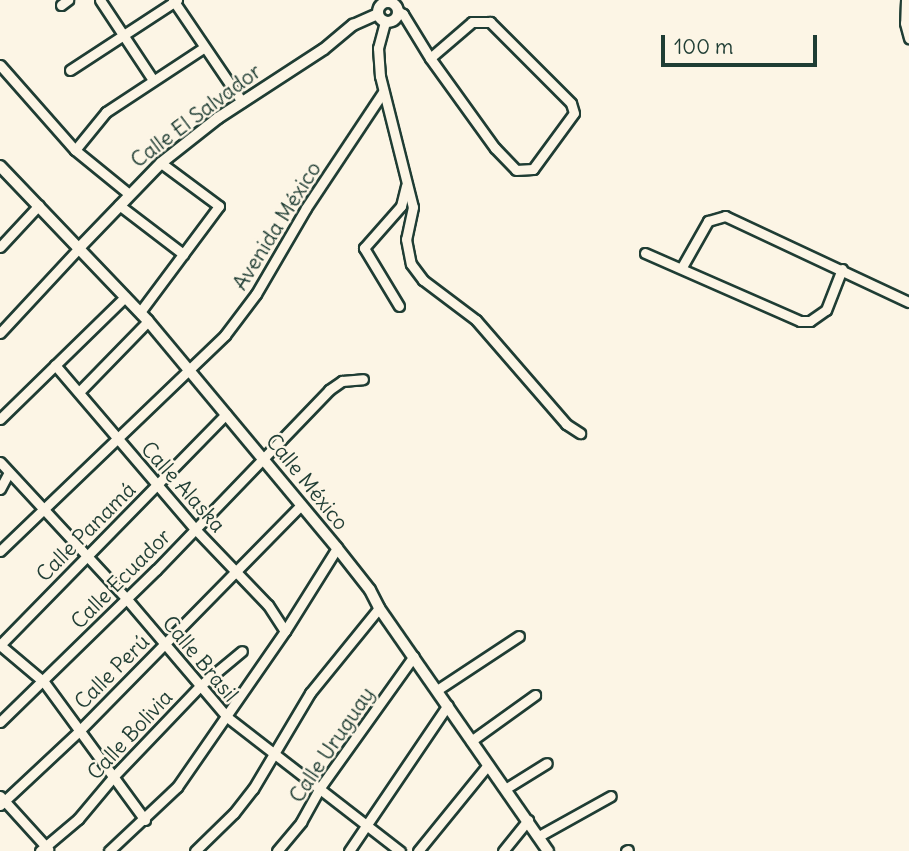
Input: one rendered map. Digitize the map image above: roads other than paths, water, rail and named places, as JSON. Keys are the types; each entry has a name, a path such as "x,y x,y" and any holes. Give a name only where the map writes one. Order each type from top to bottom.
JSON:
{"street":[{"path":"100,0 153,80"},
{"path":"906,0 904,7 909,38"},
{"path":"71,70 175,1 203,48 242,102"},
{"path":"395,4 380,6 378,48 383,92 414,207 406,239 411,264 422,279 476,320 566,424 580,433"},
{"path":"381,18 395,20 395,4"},
{"path":"395,4 430,58 495,148 516,170 533,169 574,113 571,103 490,22 472,22 430,58"},
{"name":"Calle El Salvador","path":"0,333 128,193 161,163 242,102 324,49 353,25 381,18"},
{"path":"75,150 106,112 203,48"},
{"path":"0,65 75,150 128,193"},
{"name":"Avenida México","path":"0,551 225,335 256,294 306,208 383,92"},
{"path":"140,312 219,206 161,163"},
{"name":"Calle México","path":"0,166 148,321 337,548 370,590 379,608 548,851"},
{"path":"399,306 364,248 401,206 407,182"},
{"path":"0,247 39,205"},
{"path":"119,205 183,254"},
{"path":"682,267 708,222 725,216 909,302"},
{"path":"645,253 800,321 810,321 826,310 842,269"},
{"path":"0,419 125,297"},
{"path":"79,392 148,321"},
{"name":"Calle Alaska","path":"55,365 195,529 268,605 285,631"},
{"name":"Calle Ecuador","path":"0,722 44,682 336,383 363,379"},
{"name":"Calle Panamá","path":"0,645 85,555 226,414"},
{"name":"Calle Brasil","path":"0,462 8,474 125,597 227,718 400,851"},
{"path":"0,489 8,474"},
{"name":"Calle Perú","path":"2,801 79,731 301,505"},
{"path":"109,851 177,787 227,718 337,548"},
{"path":"195,851 234,813 253,789 310,693 379,608"},
{"path":"437,690 519,636"},
{"path":"0,645 44,682 145,820"},
{"name":"Calle Bolivia","path":"45,850 78,819 114,776 201,685 242,651"},
{"name":"Calle Uruguay","path":"277,851 302,822 319,789 414,656"},
{"path":"471,741 535,695"},
{"path":"349,851 448,705"},
{"path":"505,789 547,763"},
{"path":"418,851 488,765"},
{"path":"539,836 611,796"},
{"path":"2,801 45,850"},
{"path":"503,851 528,820"}]}
